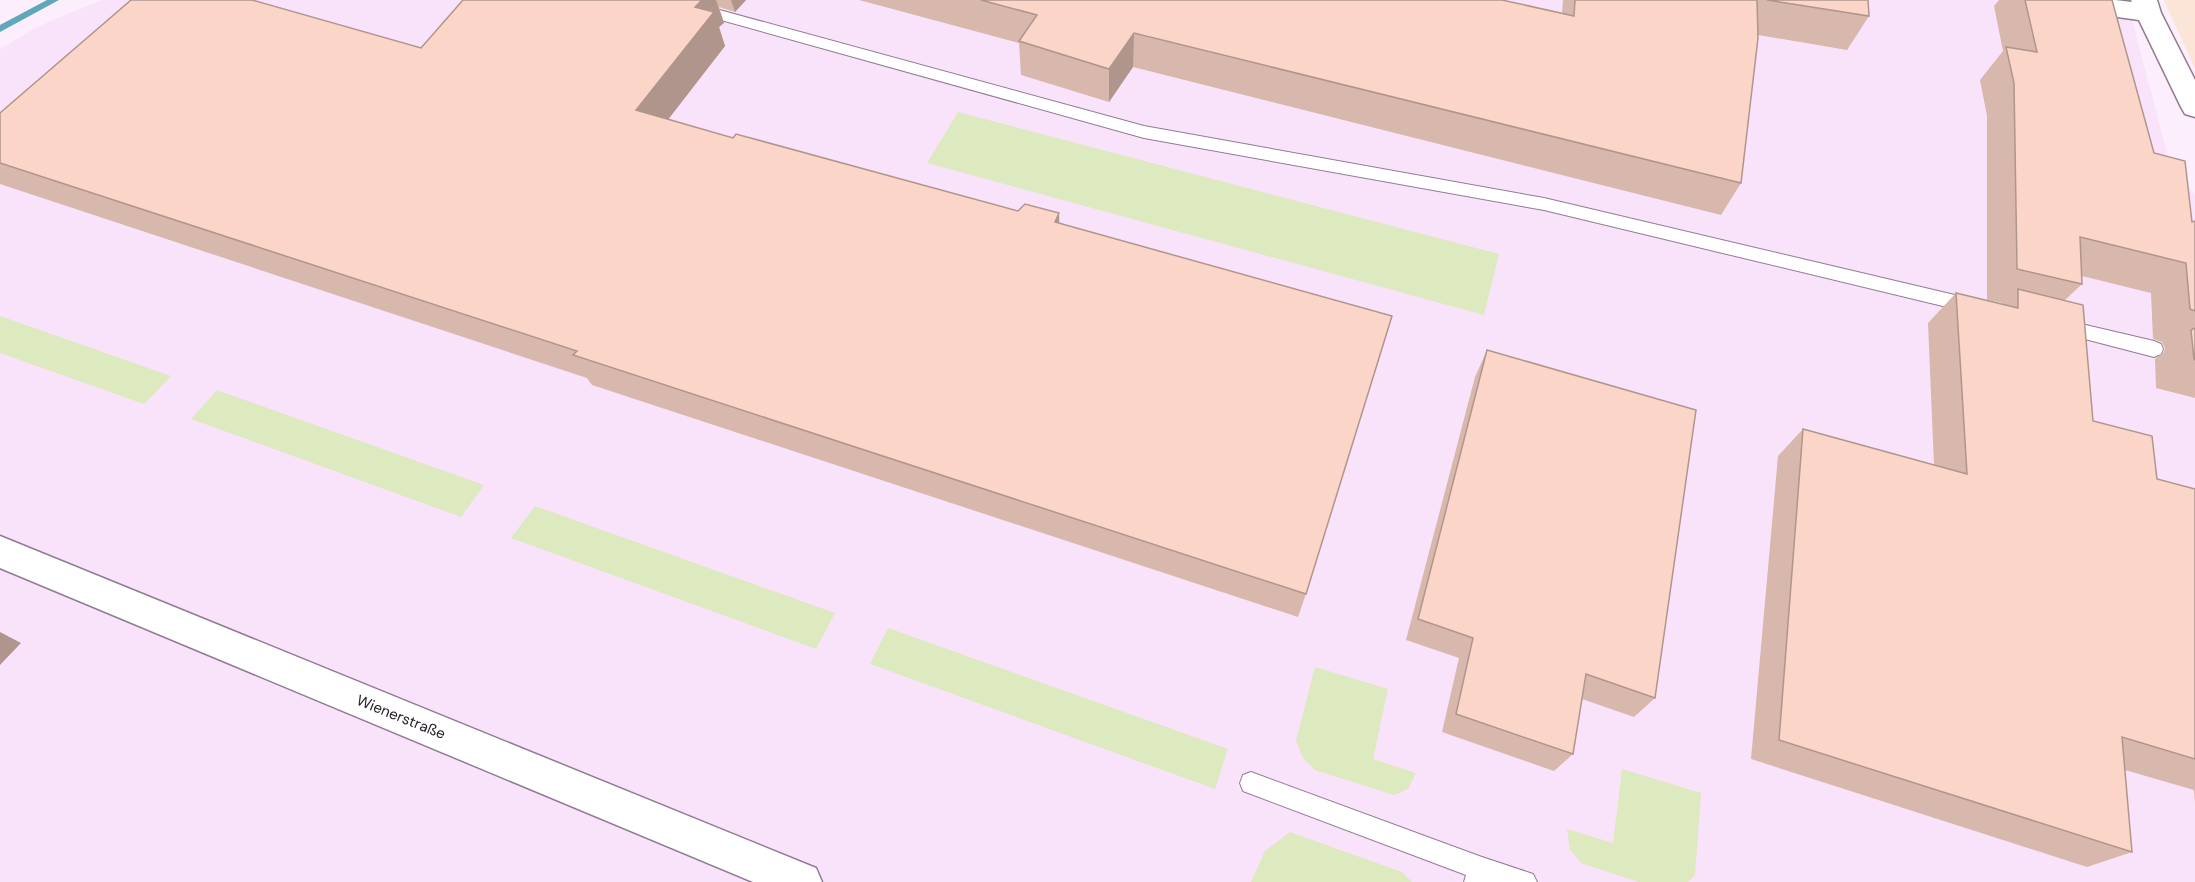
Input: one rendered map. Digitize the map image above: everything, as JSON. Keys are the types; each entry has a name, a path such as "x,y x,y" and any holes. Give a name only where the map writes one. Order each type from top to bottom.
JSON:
{"street":[{"path":"2053,0 2146,7 2195,107"},
{"name":"Wienerstraße","path":"0,552 802,882"}],"lane":[{"path":"665,0 1144,132 1544,204 1993,310"},
{"path":"2039,321 2154,349"},
{"path":"1251,783 1478,875 1525,882"}],"shaded area":[{"path":"101,0 2127,0 2168,157 2195,195 2195,882 0,882 0,49 37,27"},
{"path":"2164,0 2195,0 2195,68 2166,5"}],"green space":[{"path":"958,112 1499,254 1484,315 927,163"},
{"path":"0,316 171,376 144,404 0,353"},
{"path":"217,390 484,485 461,517 191,419"},
{"path":"535,506 835,613 816,649 511,538"},
{"path":"888,628 1228,749 1215,789 870,664"},
{"path":"1315,667 1388,689 1373,759 1416,773 1408,789 1394,795 1315,770 1303,758 1296,741"},
{"path":"1622,769 1701,793 1695,875 1688,882 1639,882 1581,863 1570,850 1567,829 1613,843"},
{"path":"1290,832 1402,872 1412,882 1251,882 1265,851"}],"building":[{"path":"131,0 252,0 421,48 463,0 702,0 695,7 714,12 636,110 733,138 736,134 1018,211 1025,204 1059,213 1055,222 1392,316 1306,594 573,355 577,351 0,163 0,113"},
{"path":"981,0 1502,0 1574,16 1575,0 1757,0 1758,38 1741,183 1134,33 1109,69 1019,41 1037,15"},
{"path":"1767,0 1868,0 1869,16"},
{"path":"2025,0 2112,0 2154,153 2185,161 2192,222 2195,221 2195,311 2190,309 2186,263 2080,237 2082,284 2017,269 2014,83 2006,47 2037,52"},
{"path":"2018,289 2083,305 2093,421 2152,436 2157,479 2195,489 2195,759 2122,737 2132,852 1779,740 1803,429 1967,474 1956,293 2018,308"},
{"path":"2195,328 2195,360 2191,330"},
{"path":"1487,350 1696,410 1655,698 1586,674 1573,754 1456,714 1473,638 1418,619"}],"waterway":[{"path":"0,29 54,0"}]}
